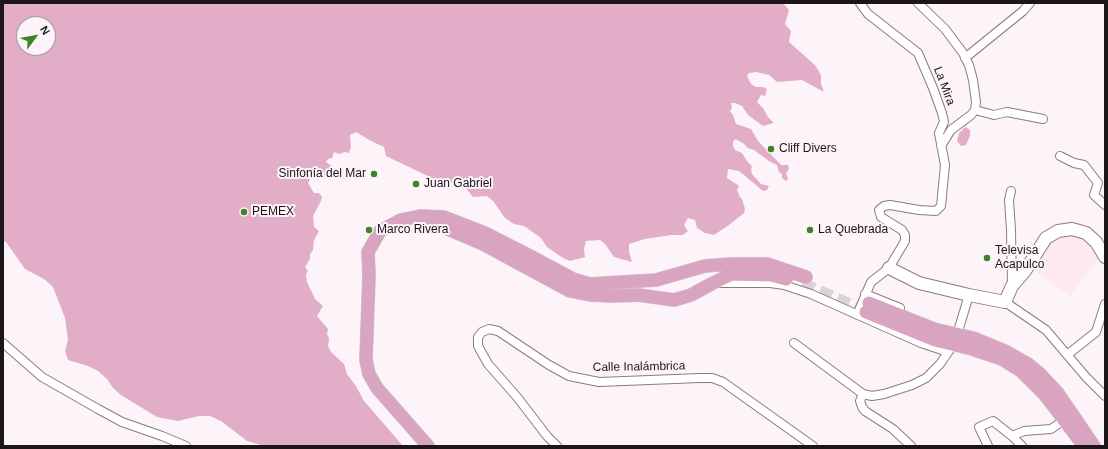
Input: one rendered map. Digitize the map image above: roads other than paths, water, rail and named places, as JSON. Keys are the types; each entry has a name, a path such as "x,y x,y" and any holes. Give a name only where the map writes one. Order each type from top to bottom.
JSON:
{"main road":[{"path":"369,275 374,254 390,233 416,224 443,227 483,244 570,291 590,295 639,295 674,300 691,295 732,274 771,275 804,281 767,264 731,264 705,266 656,280 590,284 573,279 532,256 485,233 444,217 420,216 401,220 380,231 368,252 369,275 366,360 369,374 377,388 428,446"},
{"path":"864,306 934,329 972,349 1002,359 1021,371 1045,395 1084,446"},
{"path":"954,340 973,338 1005,351 1036,370 1057,392 1094,446"}],"street":[{"name":"La Mira","path":"860,3 868,14 918,52 933,88 944,122 939,133 945,165 941,206 936,210 918,210 890,205 884,206 879,210 881,217 902,230 905,235 905,241 889,268"},
{"path":"918,3 945,29 965,58 973,80 976,102 974,110 971,115 951,130 941,146"},
{"path":"965,58 1023,11 1030,3"},
{"path":"974,110 994,115 1007,112 1043,120"},
{"path":"1060,156 1074,163 1084,165 1098,183 1094,195 1105,205"},
{"path":"1011,191 1009,205 1012,286"},
{"path":"1005,302 1012,286 1025,271 1046,238 1058,231 1072,229 1086,233 1096,242 1105,257"},
{"path":"864,306 871,282 889,268 919,283 1005,302 1046,330 1086,377 1105,396"},
{"path":"713,283 770,283 784,285 811,294 864,306 921,343 954,340"},
{"path":"794,343 863,394 872,396 884,394 912,385 926,378 940,364 954,340 969,295"},
{"path":"1067,355 1096,332 1105,304"},
{"name":"Calle Inalámbrica","path":"557,446 546,436 517,397 488,364 478,346 478,337 482,332 490,329 498,331 549,365 569,376 576,378 599,382 712,378 723,382 813,446"},
{"path":"3,344 42,377 84,402 122,422 186,446"},
{"path":"863,394 860,400 865,411 892,429 911,446"},
{"path":"1012,436 1024,430 1052,429 1064,420"},
{"path":"988,446 979,427 993,421 1022,446"}],"tunnel":[{"path":"802,284 866,312"}],"place":[{"name":"Cliff Divers","path":"771,149"},
{"name":"Sinfonía del Mar","path":"374,174"},
{"name":"Juan Gabriel","path":"416,184"},
{"name":"PEMEX","path":"244,212"},
{"name":"Marco Rivera","path":"369,230"},
{"name":"La Quebrada","path":"810,230"},
{"name":"Televisa Acapulco","path":"987,258"}]}
